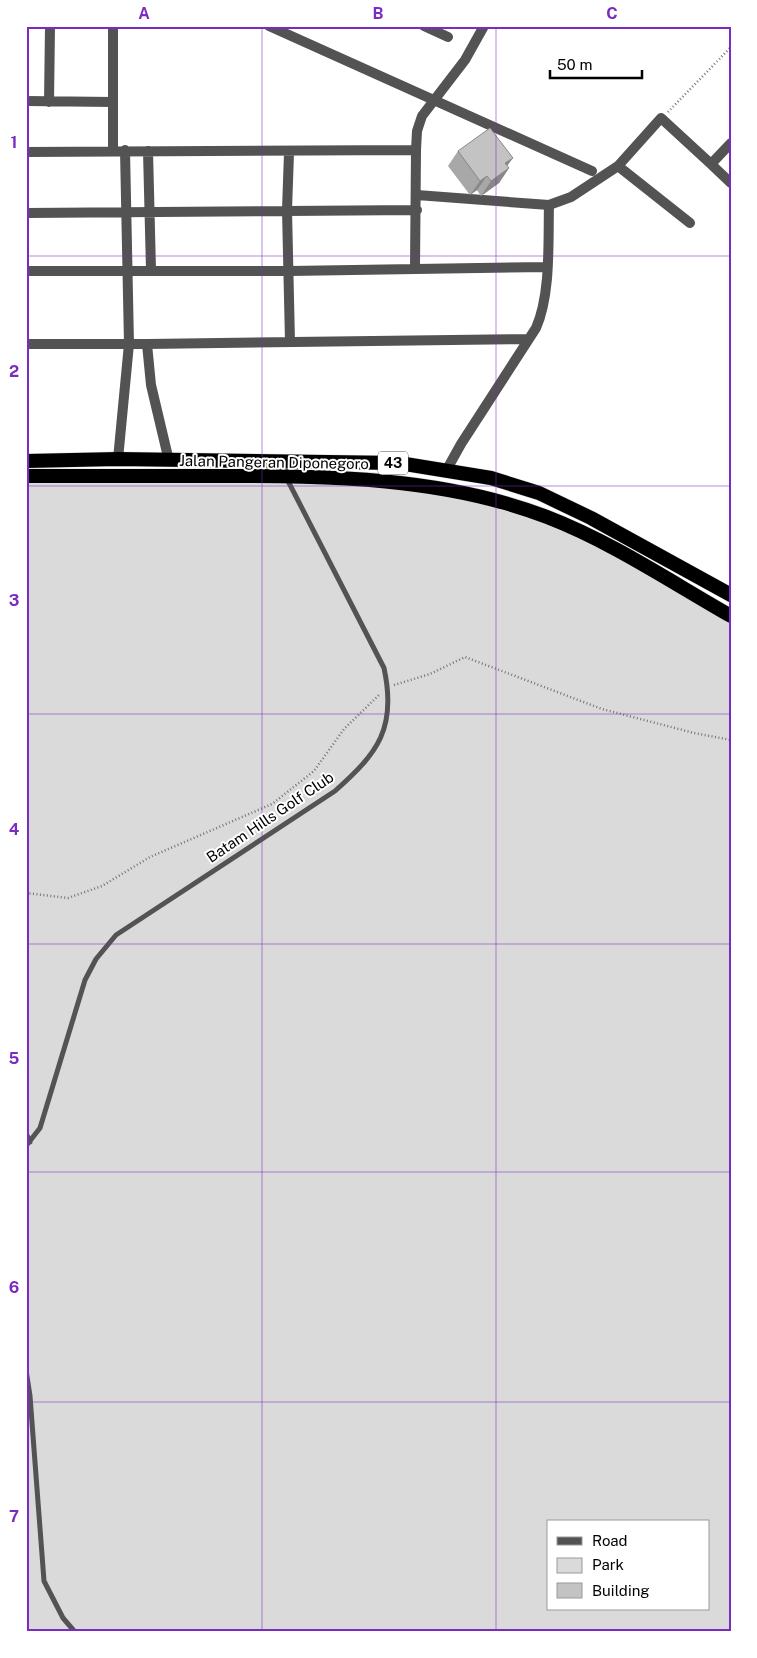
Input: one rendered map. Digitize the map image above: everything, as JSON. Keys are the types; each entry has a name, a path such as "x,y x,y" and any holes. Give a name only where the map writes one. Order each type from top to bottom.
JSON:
{"highway":[{"name":"Jalan Pangeran Diponegoro","path":"26,461 118,459 399,463 491,478 539,492 731,594"},
{"name":"Jalan Pangeran Diponegoro","path":"26,476 286,476 408,482 498,501 548,518 601,542 731,616"}],"street":[{"path":"49,102 50,26"},
{"path":"113,26 113,150"},
{"path":"269,26 432,101 592,171"},
{"path":"424,26 448,38"},
{"path":"415,268 417,210 416,131 422,116 465,60 484,26"},
{"path":"26,101 112,102"},
{"path":"417,195 549,205 571,197 618,166 661,118 731,183"},
{"path":"711,164 731,143"},
{"path":"26,152 113,150 289,152 416,150"},
{"path":"118,459 129,344 129,270 124,150"},
{"path":"148,151 152,270"},
{"path":"289,152 287,210 290,271 290,342"},
{"path":"618,166 690,223"},
{"path":"446,471 529,339 541,316 547,267 549,205"},
{"path":"26,213 417,210"},
{"path":"26,271 290,271 547,267"},
{"path":"26,344 529,339"},
{"path":"147,344 151,385 168,461"}],"lane":[{"name":"Batam Hills Golf Club","path":"28,1144 40,1128 85,980 96,959 116,935 335,791 361,768 378,744 388,720 388,687 384,668 286,476"},
{"path":"26,1132 28,1144"},
{"path":"26,1370 30,1396 44,1581 63,1618 75,1632"}],"path":[{"path":"661,118 731,48"}],"green space":[{"path":"26,471 335,471 387,473 432,480 494,493 731,609 731,1632 26,1632"}],"building":[{"path":"490,128 513,158 505,163 509,168 491,181 487,176 480,181 458,151"}]}
